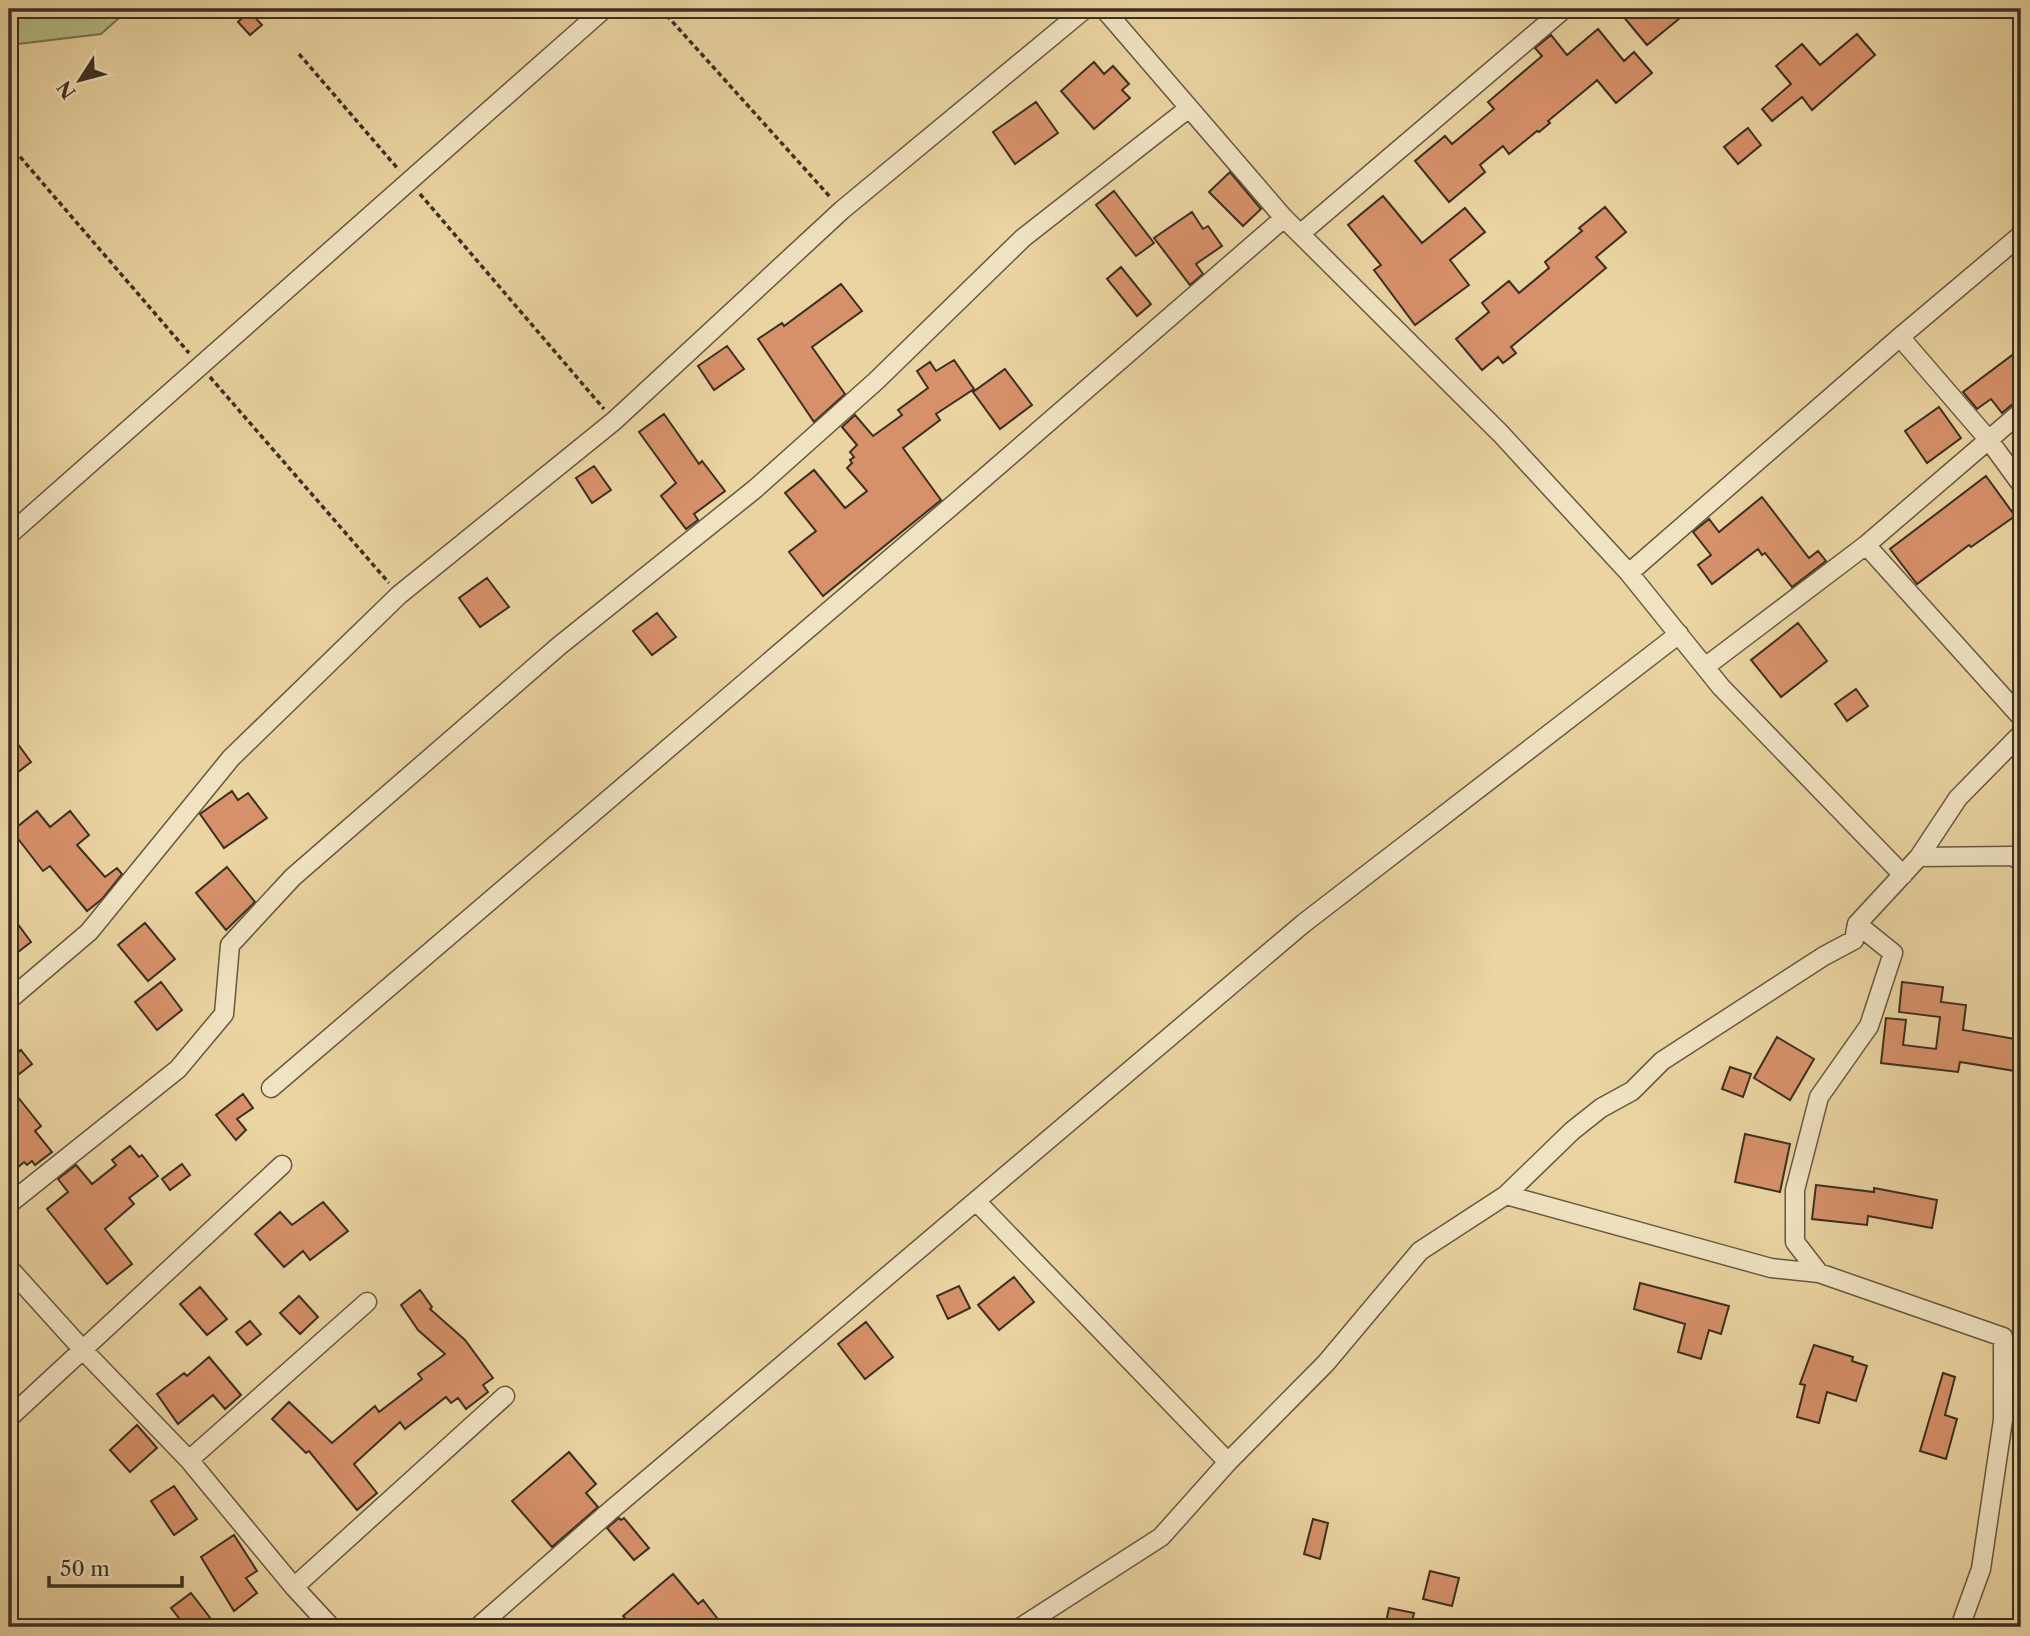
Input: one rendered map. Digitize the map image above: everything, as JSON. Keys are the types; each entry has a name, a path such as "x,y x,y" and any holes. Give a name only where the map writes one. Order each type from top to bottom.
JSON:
{"street":[{"path":"9,535 604,9"},
{"path":"9,1000 89,932 231,758 399,595 614,421 842,210 1085,9"},
{"path":"1104,9 1284,218 1501,434 1629,573 1721,687 1903,874"},
{"path":"1300,234 1564,9"},
{"path":"9,1204 178,1069 224,1014 230,945 293,877 559,646 755,489 876,381 1023,238 1189,108"},
{"path":"271,1088 1284,218"},
{"path":"1629,573 2021,235"},
{"path":"1900,337 1988,439 2021,484"},
{"path":"1705,667 1866,545 2021,412"},
{"path":"1866,545 2021,717"},
{"path":"478,1627 610,1511 1304,923 1679,634"},
{"path":"1021,1627 1161,1537 1228,1462 1326,1363 1420,1251 1506,1195 1572,1131 1601,1108 1632,1091 1662,1061 1824,956 1854,940 1857,924 1919,857 1958,798 2021,734"},
{"path":"1919,857 2018,857"},
{"path":"1819,1273 1795,1242 1795,1190 1819,1097 1869,1026 1893,953 1857,924"},
{"path":"9,1418 282,1165"},
{"path":"1506,1195 1771,1268 1819,1273 2003,1337 2003,1420 1981,1569 1960,1627"},
{"path":"976,1200 1228,1462"},
{"path":"9,1268 189,1460 293,1587 331,1627"},
{"path":"189,1460 367,1302"},
{"path":"293,1587 505,1396"}],"path":[{"path":"661,9 842,210"},
{"path":"299,54 614,421"}],"green space":[{"path":"9,9 129,9 101,34 9,45"}],"building":[{"path":"1617,9 1691,9 1647,45"},
{"path":"249,11 262,25 250,35 238,22"},
{"path":"1598,29 1624,61 1634,52 1652,73 1616,103 1597,80 1548,121 1550,123 1509,154 1503,146 1480,165 1485,172 1449,202 1415,161 1445,136 1452,144 1494,109 1488,102 1542,56 1535,48 1551,35 1567,55"},
{"path":"1857,34 1875,55 1812,110 1802,97 1772,121 1762,109 1791,84 1776,66 1802,44 1820,65"},
{"path":"1094,62 1104,74 1113,66 1129,84 1122,90 1130,98 1094,129 1061,91"},
{"path":"1036,102 1058,133 1015,164 993,132"},
{"path":"1748,128 1761,145 1738,164 1724,147"},
{"path":"1230,172 1261,209 1243,226 1209,192"},
{"path":"1114,191 1154,243 1136,256 1096,205"},
{"path":"1383,196 1422,243 1465,208 1485,232 1450,260 1469,285 1415,325 1374,270 1381,265 1348,225"},
{"path":"1605,207 1626,232 1596,257 1606,268 1511,347 1516,353 1503,363 1498,357 1482,370 1456,339 1489,312 1482,303 1509,281 1519,293 1549,268 1545,262 1582,231 1579,228"},
{"path":"1192,212 1203,229 1208,226 1222,246 1196,264 1203,274 1190,285 1154,238"},
{"path":"1121,267 1151,304 1137,316 1107,279"},
{"path":"841,284 862,311 812,347 845,394 814,422 758,339 782,323 784,326"},
{"path":"727,346 744,369 714,390 698,366"},
{"path":"2015,353 2021,361 2021,401 2002,413 1991,399 1977,409 1963,392"},
{"path":"954,360 974,389 936,414 940,420 903,448 941,500 823,596 789,552 816,531 785,493 814,470 845,508 867,491 847,468 854,457 850,452 857,445 842,427 855,415 873,436 902,415 898,410 928,388 917,371 930,362 936,371"},
{"path":"1005,369 1032,405 1000,429 973,392"},
{"path":"1939,407 1961,438 1927,463 1905,431"},
{"path":"664,414 699,464 702,461 725,491 694,514 698,520 686,529 661,496 676,483 639,432"},
{"path":"594,466 611,490 592,503 576,478"},
{"path":"1986,476 2015,516 1971,547 1969,545 1917,584 1890,549"},
{"path":"1762,497 1809,558 1818,551 1826,561 1792,587 1765,553 1762,555 1758,549 1712,584 1698,565 1711,555 1693,532 1709,519 1719,532"},
{"path":"487,578 509,607 480,627 459,598"},
{"path":"657,613 676,637 652,655 633,631"},
{"path":"1798,623 1827,661 1781,697 1751,660"},
{"path":"1856,689 1868,706 1847,721 1835,704"},
{"path":"9,732 31,762 9,779"},
{"path":"232,791 238,800 248,793 267,818 224,848 200,814"},
{"path":"37,811 50,827 70,811 89,835 77,845 105,877 117,868 122,874 102,899 87,911 50,866 43,871 12,831"},
{"path":"227,867 255,902 226,930 196,893"},
{"path":"9,912 31,942 9,959"},
{"path":"145,923 175,959 148,981 118,945"},
{"path":"161,982 182,1010 157,1030 135,1002"},
{"path":"1902,982 1943,987 1941,1002 1966,1005 1963,1030 2021,1040 2021,1072 1960,1062 1958,1072 1881,1063 1886,1018 1906,1020 1903,1045 1936,1049 1940,1017 1899,1012"},
{"path":"1777,1037 1814,1059 1790,1100 1754,1078"},
{"path":"21,1050 32,1064 9,1082 9,1059"},
{"path":"1730,1067 1751,1074 1743,1097 1722,1089"},
{"path":"9,1086 41,1126 35,1131 52,1152 35,1165 32,1161 27,1165 24,1162 9,1175"},
{"path":"243,1094 253,1108 237,1119 246,1130 236,1140 216,1115"},
{"path":"1745,1134 1790,1144 1780,1192 1735,1182"},
{"path":"130,1146 139,1157 142,1155 158,1176 129,1198 134,1204 105,1229 132,1264 107,1284 47,1209 68,1192 58,1179 76,1165 92,1184 116,1165 112,1160"},
{"path":"182,1164 190,1175 170,1190 162,1179"},
{"path":"1816,1185 1874,1192 1874,1188 1937,1200 1932,1228 1868,1216 1867,1225 1812,1219"},
{"path":"323,1202 348,1231 310,1260 303,1251 284,1267 255,1234 280,1212 292,1225"},
{"path":"1014,1277 1034,1302 999,1330 978,1305"},
{"path":"1640,1283 1729,1306 1721,1334 1709,1330 1701,1359 1678,1352 1685,1324 1634,1309"},
{"path":"959,1286 970,1308 948,1319 937,1296"},
{"path":"200,1287 227,1319 207,1335 180,1304"},
{"path":"420,1290 432,1307 430,1309 465,1340 493,1378 483,1385 488,1392 466,1409 458,1398 451,1403 446,1397 405,1429 400,1422 354,1464 377,1493 357,1510 309,1451 306,1453 272,1419 289,1402 332,1443 375,1406 379,1412 422,1379 418,1374 445,1354 418,1330 401,1305"},
{"path":"299,1296 318,1317 300,1334 280,1313"},
{"path":"250,1321 261,1334 247,1345 236,1332"},
{"path":"866,1322 893,1357 865,1379 838,1344"},
{"path":"1814,1345 1853,1357 1852,1361 1867,1366 1856,1401 1827,1392 1819,1423 1797,1417 1805,1385 1800,1384"},
{"path":"209,1357 241,1395 225,1409 213,1395 178,1424 157,1394 184,1373 187,1376"},
{"path":"1943,1373 1955,1377 1945,1415 1957,1419 1946,1459 1920,1451"},
{"path":"137,1425 157,1448 130,1472 110,1450"},
{"path":"569,1452 596,1484 586,1493 598,1507 552,1547 512,1501"},
{"path":"174,1486 197,1519 174,1535 151,1501"},
{"path":"619,1518 624,1518 649,1548 634,1560 607,1528"},
{"path":"1313,1519 1328,1523 1320,1559 1304,1554"},
{"path":"234,1535 257,1571 246,1578 257,1593 234,1611 201,1557"},
{"path":"1430,1571 1459,1578 1452,1606 1423,1599"},
{"path":"673,1574 698,1604 703,1600 717,1618 706,1627 633,1627 623,1616"},
{"path":"191,1593 211,1619 200,1627 186,1627 171,1608"},
{"path":"1389,1608 1414,1613 1411,1627 1385,1627"}]}
